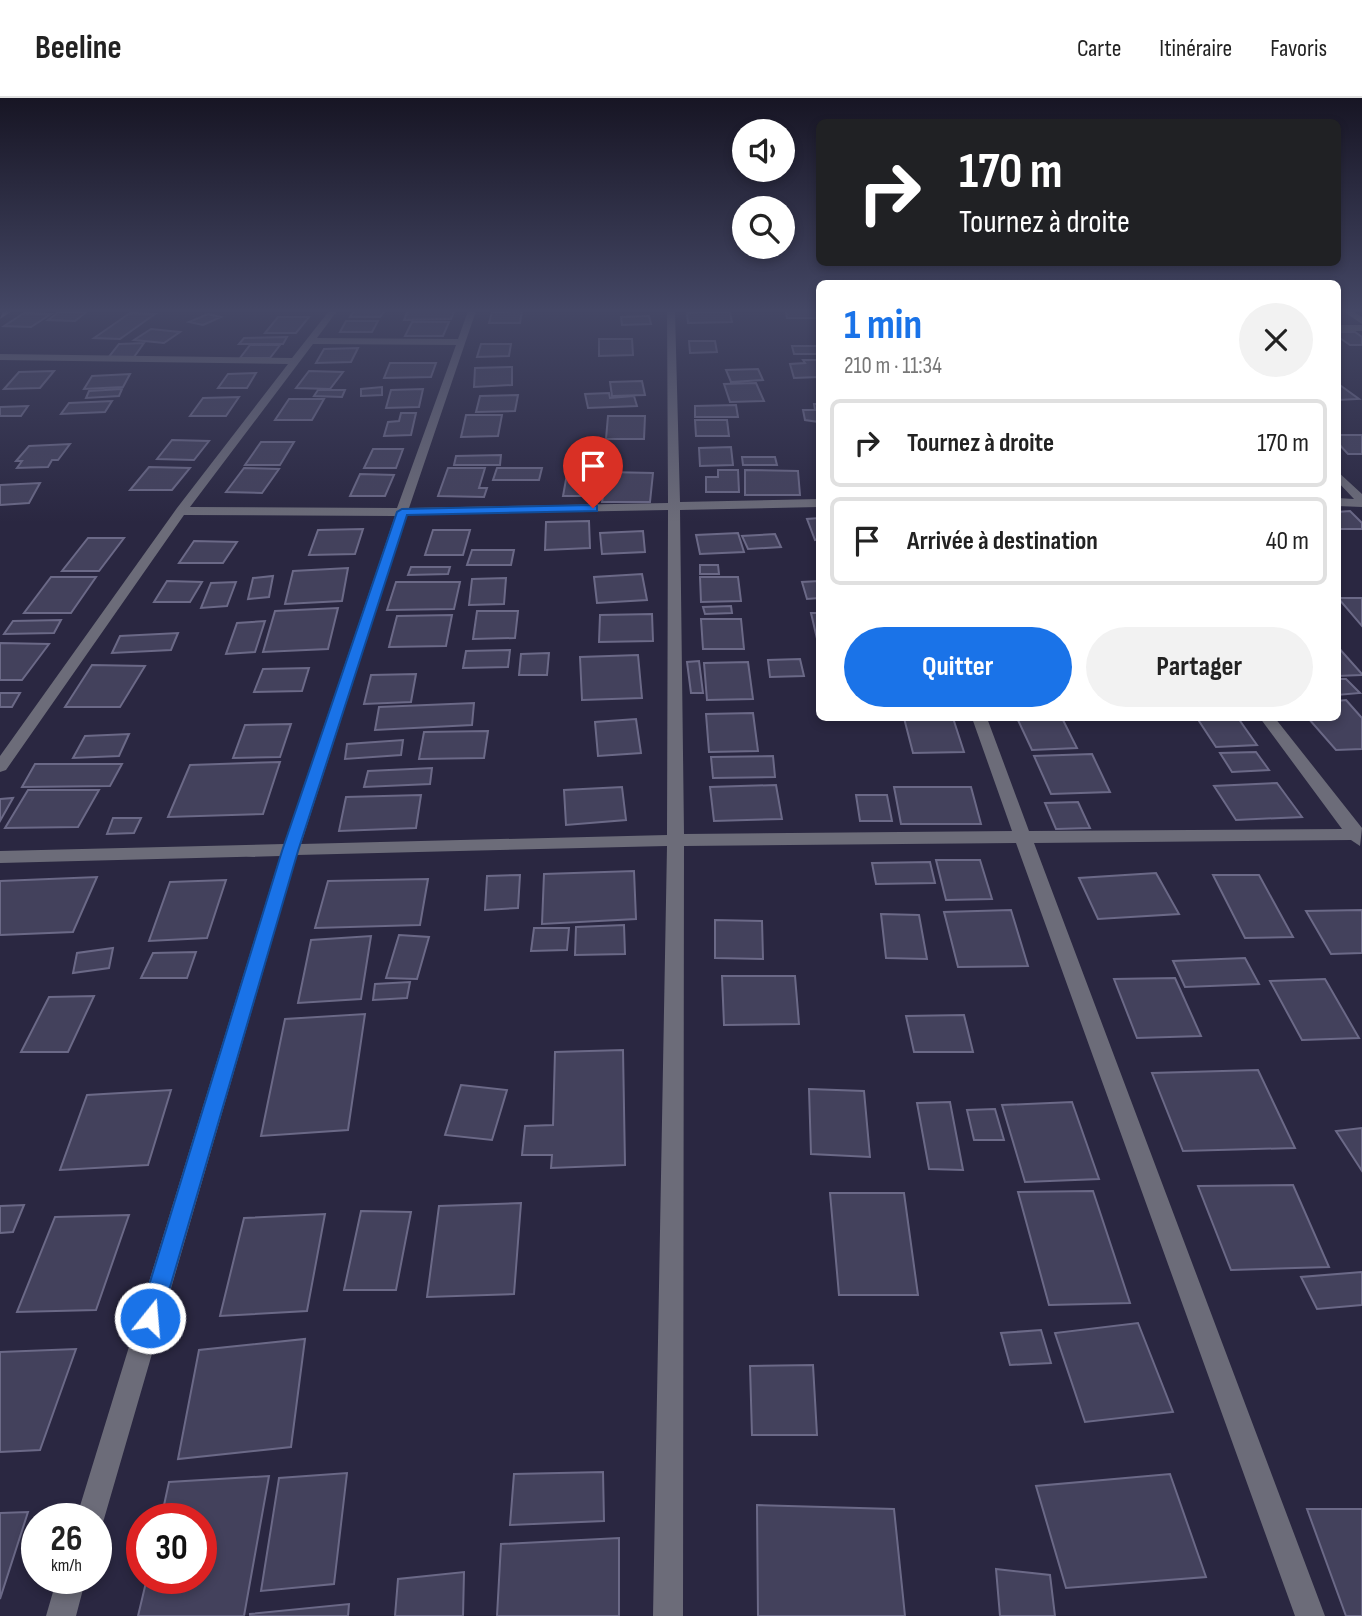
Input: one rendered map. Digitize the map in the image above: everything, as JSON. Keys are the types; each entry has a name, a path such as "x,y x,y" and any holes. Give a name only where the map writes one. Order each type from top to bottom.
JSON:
{"street":[{"path":"0,767 181,511 277,382"},
{"path":"95,1503 290,851 402,512 449,382"},
{"path":"668,1616 676,839 676,507 673,382"},
{"path":"1341,478 1362,502"},
{"path":"1341,502 1362,502"},
{"path":"181,511 402,512 816,503"},
{"path":"980,721 1310,1616"},
{"path":"1269,721 1360,837"},
{"path":"0,857 676,839 1360,837"},
{"path":"61,1616 67,1594"}],"building":[{"path":"10,382 45,382 40,388 4,389"},
{"path":"88,382 126,382 123,387 84,389"},
{"path":"222,382 251,382 247,388 218,388"},
{"path":"301,382 335,382 330,389 296,388"},
{"path":"474,382 512,382 512,385 474,387"},
{"path":"610,382 642,382 645,395 612,396"},
{"path":"756,383 764,401 730,402 724,384"},
{"path":"1341,386 1359,399 1341,400"},
{"path":"382,387 382,395 361,396 361,389"},
{"path":"122,389 119,396 86,398 89,391"},
{"path":"423,389 419,407 386,408 391,390"},
{"path":"318,390 345,390 342,397 314,396"},
{"path":"609,393 610,398 634,396 637,406 588,408 585,394"},
{"path":"518,395 515,411 476,412 480,396"},
{"path":"239,397 226,416 190,416 203,398"},
{"path":"289,399 324,399 312,420 275,420"},
{"path":"112,401 105,412 61,414 69,403"},
{"path":"816,404 816,422 805,420 803,410 815,410"},
{"path":"736,405 738,417 695,417 695,406"},
{"path":"28,406 21,416 0,416 0,407"},
{"path":"401,413 416,413 411,435 384,436 388,422 399,421"},
{"path":"466,415 502,415 498,436 461,437"},
{"path":"608,416 645,416 644,439 606,439"},
{"path":"695,420 727,420 729,436 696,436"},
{"path":"1341,435 1362,435 1362,454 1348,454 1341,446"},
{"path":"172,440 209,441 194,460 157,459"},
{"path":"261,442 294,442 280,465 245,465"},
{"path":"70,444 58,460 52,460 48,467 17,468 22,461 16,461 29,446"},
{"path":"731,447 733,465 700,466 699,448"},
{"path":"373,449 403,449 396,468 364,468"},
{"path":"602,449 603,468 571,469 571,450"},
{"path":"501,455 500,465 454,465 456,456"},
{"path":"742,457 775,457 777,465 743,465"},
{"path":"149,467 190,468 172,490 130,490"},
{"path":"244,468 279,469 262,493 226,492"},
{"path":"448,468 485,468 479,488 487,488 484,497 438,496"},
{"path":"497,468 542,468 539,480 493,480"},
{"path":"718,470 738,470 739,492 706,492 706,477 718,477"},
{"path":"745,470 798,471 800,495 745,495"},
{"path":"607,472 653,473 650,502 602,502"},
{"path":"360,474 394,475 385,496 350,496"},
{"path":"567,474 600,474 597,496 563,496"},
{"path":"40,483 29,503 0,505 0,485"},
{"path":"1350,511 1362,523 1362,529 1341,529 1341,512"},
{"path":"816,518 816,540 815,540 807,519"},
{"path":"589,521 590,548 545,550 546,522"},
{"path":"363,529 355,554 309,555 318,530"},
{"path":"433,530 470,530 463,555 425,555"},
{"path":"643,531 645,552 602,554 600,533"},
{"path":"738,533 744,552 700,554 696,535"},
{"path":"775,534 781,547 748,549 742,536"},
{"path":"88,538 124,538 99,571 62,571"},
{"path":"194,541 237,542 223,563 179,563"},
{"path":"472,550 514,550 511,565 467,565"},
{"path":"700,565 718,565 719,574 700,574"},
{"path":"411,567 450,567 448,574 408,575"},
{"path":"348,568 342,601 285,604 293,571"},
{"path":"642,574 647,600 597,603 594,577"},
{"path":"273,576 269,597 248,599 253,578"},
{"path":"51,577 96,577 71,613 24,613"},
{"path":"700,577 738,577 741,601 701,602"},
{"path":"506,578 504,604 469,605 472,579"},
{"path":"167,581 202,582 190,602 154,602"},
{"path":"816,581 816,598 807,599 802,582"},
{"path":"236,582 227,606 201,608 211,583"},
{"path":"396,582 460,582 454,609 387,610"},
{"path":"1341,598 1362,598 1362,626 1341,602"},
{"path":"731,606 732,613 705,614 703,607"},
{"path":"338,608 328,649 263,652 275,611"},
{"path":"477,611 518,611 515,638 473,639"},
{"path":"811,613 816,613 816,634"},
{"path":"652,614 653,641 599,642 600,615"},
{"path":"452,615 446,646 389,647 397,616"},
{"path":"701,619 741,619 744,649 703,649"},
{"path":"61,620 54,633 4,634 13,621"},
{"path":"265,621 255,652 226,654 237,623"},
{"path":"178,633 171,650 112,653 120,636"},
{"path":"0,643 49,644 22,680 0,680"},
{"path":"510,650 508,667 463,668 466,651"},
{"path":"1341,650 1362,674 1341,676"},
{"path":"549,653 547,675 519,675 521,654"},
{"path":"638,655 642,698 582,700 580,657"},
{"path":"800,659 804,676 770,677 768,660"},
{"path":"699,661 703,693 691,693 687,662"},
{"path":"748,662 753,699 707,700 704,663"},
{"path":"92,665 145,666 120,707 65,707"},
{"path":"309,668 302,691 254,692 263,669"},
{"path":"416,674 411,702 364,704 371,675"},
{"path":"1341,679 1346,679 1360,693 1341,695"},
{"path":"0,693 20,693 12,707 0,707"},
{"path":"1346,700 1362,718 1362,749 1336,750 1311,721 1341,721 1341,701"},
{"path":"474,703 472,725 375,730 379,707"},
{"path":"753,713 758,751 709,752 706,714"},
{"path":"636,719 641,753 598,756 595,722"},
{"path":"905,721 954,721 964,752 913,753"},
{"path":"1018,721 1064,721 1077,748 1032,750"},
{"path":"1199,721 1240,721 1257,745 1216,747"},
{"path":"291,724 280,757 233,758 245,725"},
{"path":"488,731 484,758 419,759 424,732"},
{"path":"129,734 119,756 73,758 85,736"},
{"path":"403,740 401,755 345,759 347,744"},
{"path":"1256,752 1269,770 1232,772 1220,753"},
{"path":"1092,754 1110,792 1051,794 1034,756"},
{"path":"773,756 775,777 713,778 711,757"},
{"path":"280,762 263,814 168,817 190,765"},
{"path":"35,764 122,764 110,786 22,787"},
{"path":"432,768 430,784 364,787 368,771"},
{"path":"1277,783 1302,817 1236,820 1214,786"},
{"path":"776,785 782,819 714,821 710,787"},
{"path":"622,787 626,820 566,825 564,790"},
{"path":"894,787 971,787 981,824 901,824"},
{"path":"28,790 99,790 78,827 5,828"},
{"path":"421,795 416,828 339,831 346,797"},
{"path":"856,795 887,795 892,821 860,821"},
{"path":"13,798 0,821 0,799"},
{"path":"1078,802 1090,828 1056,829 1045,803"},
{"path":"113,818 141,818 134,833 107,834"},
{"path":"936,860 980,860 992,899 946,900"},
{"path":"930,862 935,883 876,884 872,863"},
{"path":"634,871 636,919 542,924 544,874"},
{"path":"1156,873 1179,914 1098,919 1079,878"},
{"path":"520,875 518,908 485,910 487,876"},
{"path":"1213,875 1259,875 1293,937 1245,938"},
{"path":"97,877 73,932 0,935 0,881"},
{"path":"428,879 420,925 315,928 328,881"},
{"path":"226,880 207,938 149,941 170,882"},
{"path":"1011,910 1028,966 958,967 944,912"},
{"path":"1362,910 1362,953 1331,954 1306,911"},
{"path":"881,914 919,915 927,959 886,958"},
{"path":"715,920 762,921 763,959 715,958"},
{"path":"624,925 625,954 575,955 576,927"},
{"path":"534,928 569,928 567,950 531,951"},
{"path":"399,935 429,937 417,979 386,978"},
{"path":"371,936 361,999 298,1003 311,940"},
{"path":"113,948 109,968 73,973 77,953"},
{"path":"196,952 187,978 141,978 153,953"},
{"path":"1245,958 1259,984 1185,987 1173,961"},
{"path":"722,976 795,976 799,1024 724,1025"},
{"path":"1175,978 1201,1036 1137,1038 1114,979"},
{"path":"1325,979 1359,1038 1302,1040 1270,981"},
{"path":"410,982 407,998 373,1000 375,984"},
{"path":"94,996 68,1052 21,1052 49,997"},
{"path":"365,1014 348,1130 261,1136 285,1019"},
{"path":"964,1015 973,1052 914,1052 906,1016"},
{"path":"623,1050 625,1165 551,1168 552,1155 522,1155 525,1126 553,1125 555,1052"},
{"path":"1258,1070 1295,1148 1183,1151 1152,1073"},
{"path":"461,1085 507,1090 492,1140 445,1135"},
{"path":"809,1089 864,1091 870,1157 811,1154"},
{"path":"171,1090 148,1165 60,1170 87,1095"},
{"path":"950,1102 963,1170 929,1169 917,1103"},
{"path":"1072,1102 1099,1179 1025,1182 1002,1105"},
{"path":"995,1109 1004,1140 974,1140 967,1110"},
{"path":"1362,1128 1362,1171 1336,1131"},
{"path":"1293,1185 1329,1267 1231,1270 1198,1186"},
{"path":"1093,1191 1130,1303 1049,1305 1018,1192"},
{"path":"830,1193 904,1193 918,1295 839,1295"},
{"path":"521,1203 514,1294 427,1297 439,1206"},
{"path":"24,1205 13,1232 0,1233 0,1206"},
{"path":"361,1211 411,1212 396,1290 344,1290"},
{"path":"325,1214 307,1311 220,1316 244,1218"},
{"path":"129,1215 96,1310 17,1312 55,1217"},
{"path":"1362,1272 1362,1305 1317,1309 1301,1277"},
{"path":"1138,1323 1173,1412 1085,1422 1055,1333"},
{"path":"1041,1330 1051,1363 1010,1365 1001,1333"},
{"path":"305,1339 291,1447 178,1459 199,1350"},
{"path":"76,1349 40,1450 0,1452 0,1352"},
{"path":"813,1365 817,1435 752,1435 750,1366"},
{"path":"603,1472 604,1521 510,1525 514,1474"},
{"path":"347,1473 334,1584 261,1591 279,1478"},
{"path":"1170,1474 1206,1577 1066,1588 1036,1486"},
{"path":"269,1476 244,1616 138,1616 143,1594 217,1594 217,1503 164,1503 169,1482"},
{"path":"757,1505 894,1509 905,1616 758,1616"},
{"path":"1307,1509 1362,1509 1362,1616 1346,1616"},
{"path":"21,1512 21,1534 0,1599 0,1513"},
{"path":"619,1538 619,1616 497,1616 501,1544"},
{"path":"996,1569 1050,1575 1055,1616 1000,1616"},
{"path":"464,1572 463,1616 395,1616 398,1579"},
{"path":"349,1604 348,1616 250,1616 250,1614"}],"route":[{"path":"150,1318 290,851 402,512 593,508"}]}
